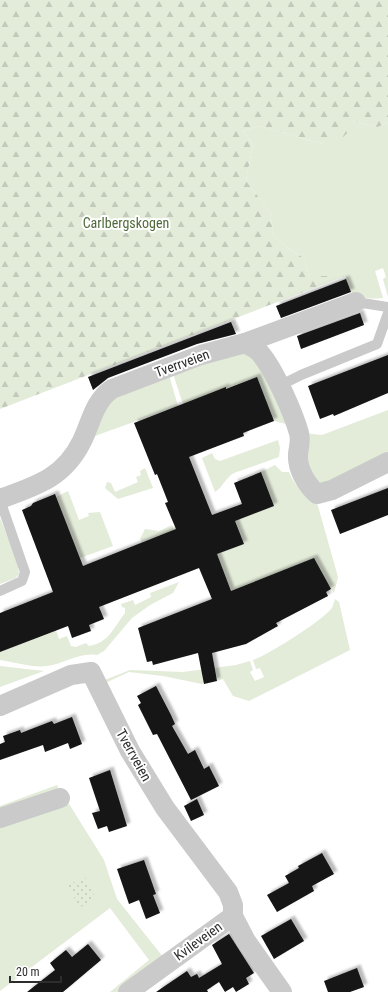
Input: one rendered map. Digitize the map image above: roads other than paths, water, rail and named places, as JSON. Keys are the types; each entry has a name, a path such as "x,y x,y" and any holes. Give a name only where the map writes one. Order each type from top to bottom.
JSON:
{"street":[{"name":"Tverrveien","path":"0,500 44,482 58,473 70,454 82,441 98,404 105,394 112,389 202,355 245,343 356,302"},
{"path":"245,343 254,348 260,354 279,386 298,432 300,441 298,455 304,478 317,494 332,490 388,462"},
{"name":"Tverrveien","path":"0,706 71,675 91,672 130,751 165,808 228,892 233,905 233,916"},
{"path":"0,818 60,798"},
{"name":"Kvileveien","path":"128,992 233,916 246,941 282,992"}],"lane":[{"path":"356,302 388,307"},
{"path":"279,386 301,375 377,344 388,313"},
{"path":"0,500 25,572 22,581 0,591"}],"park label":[{"name":"Carlbergskogen","path":"126,223"}]}
